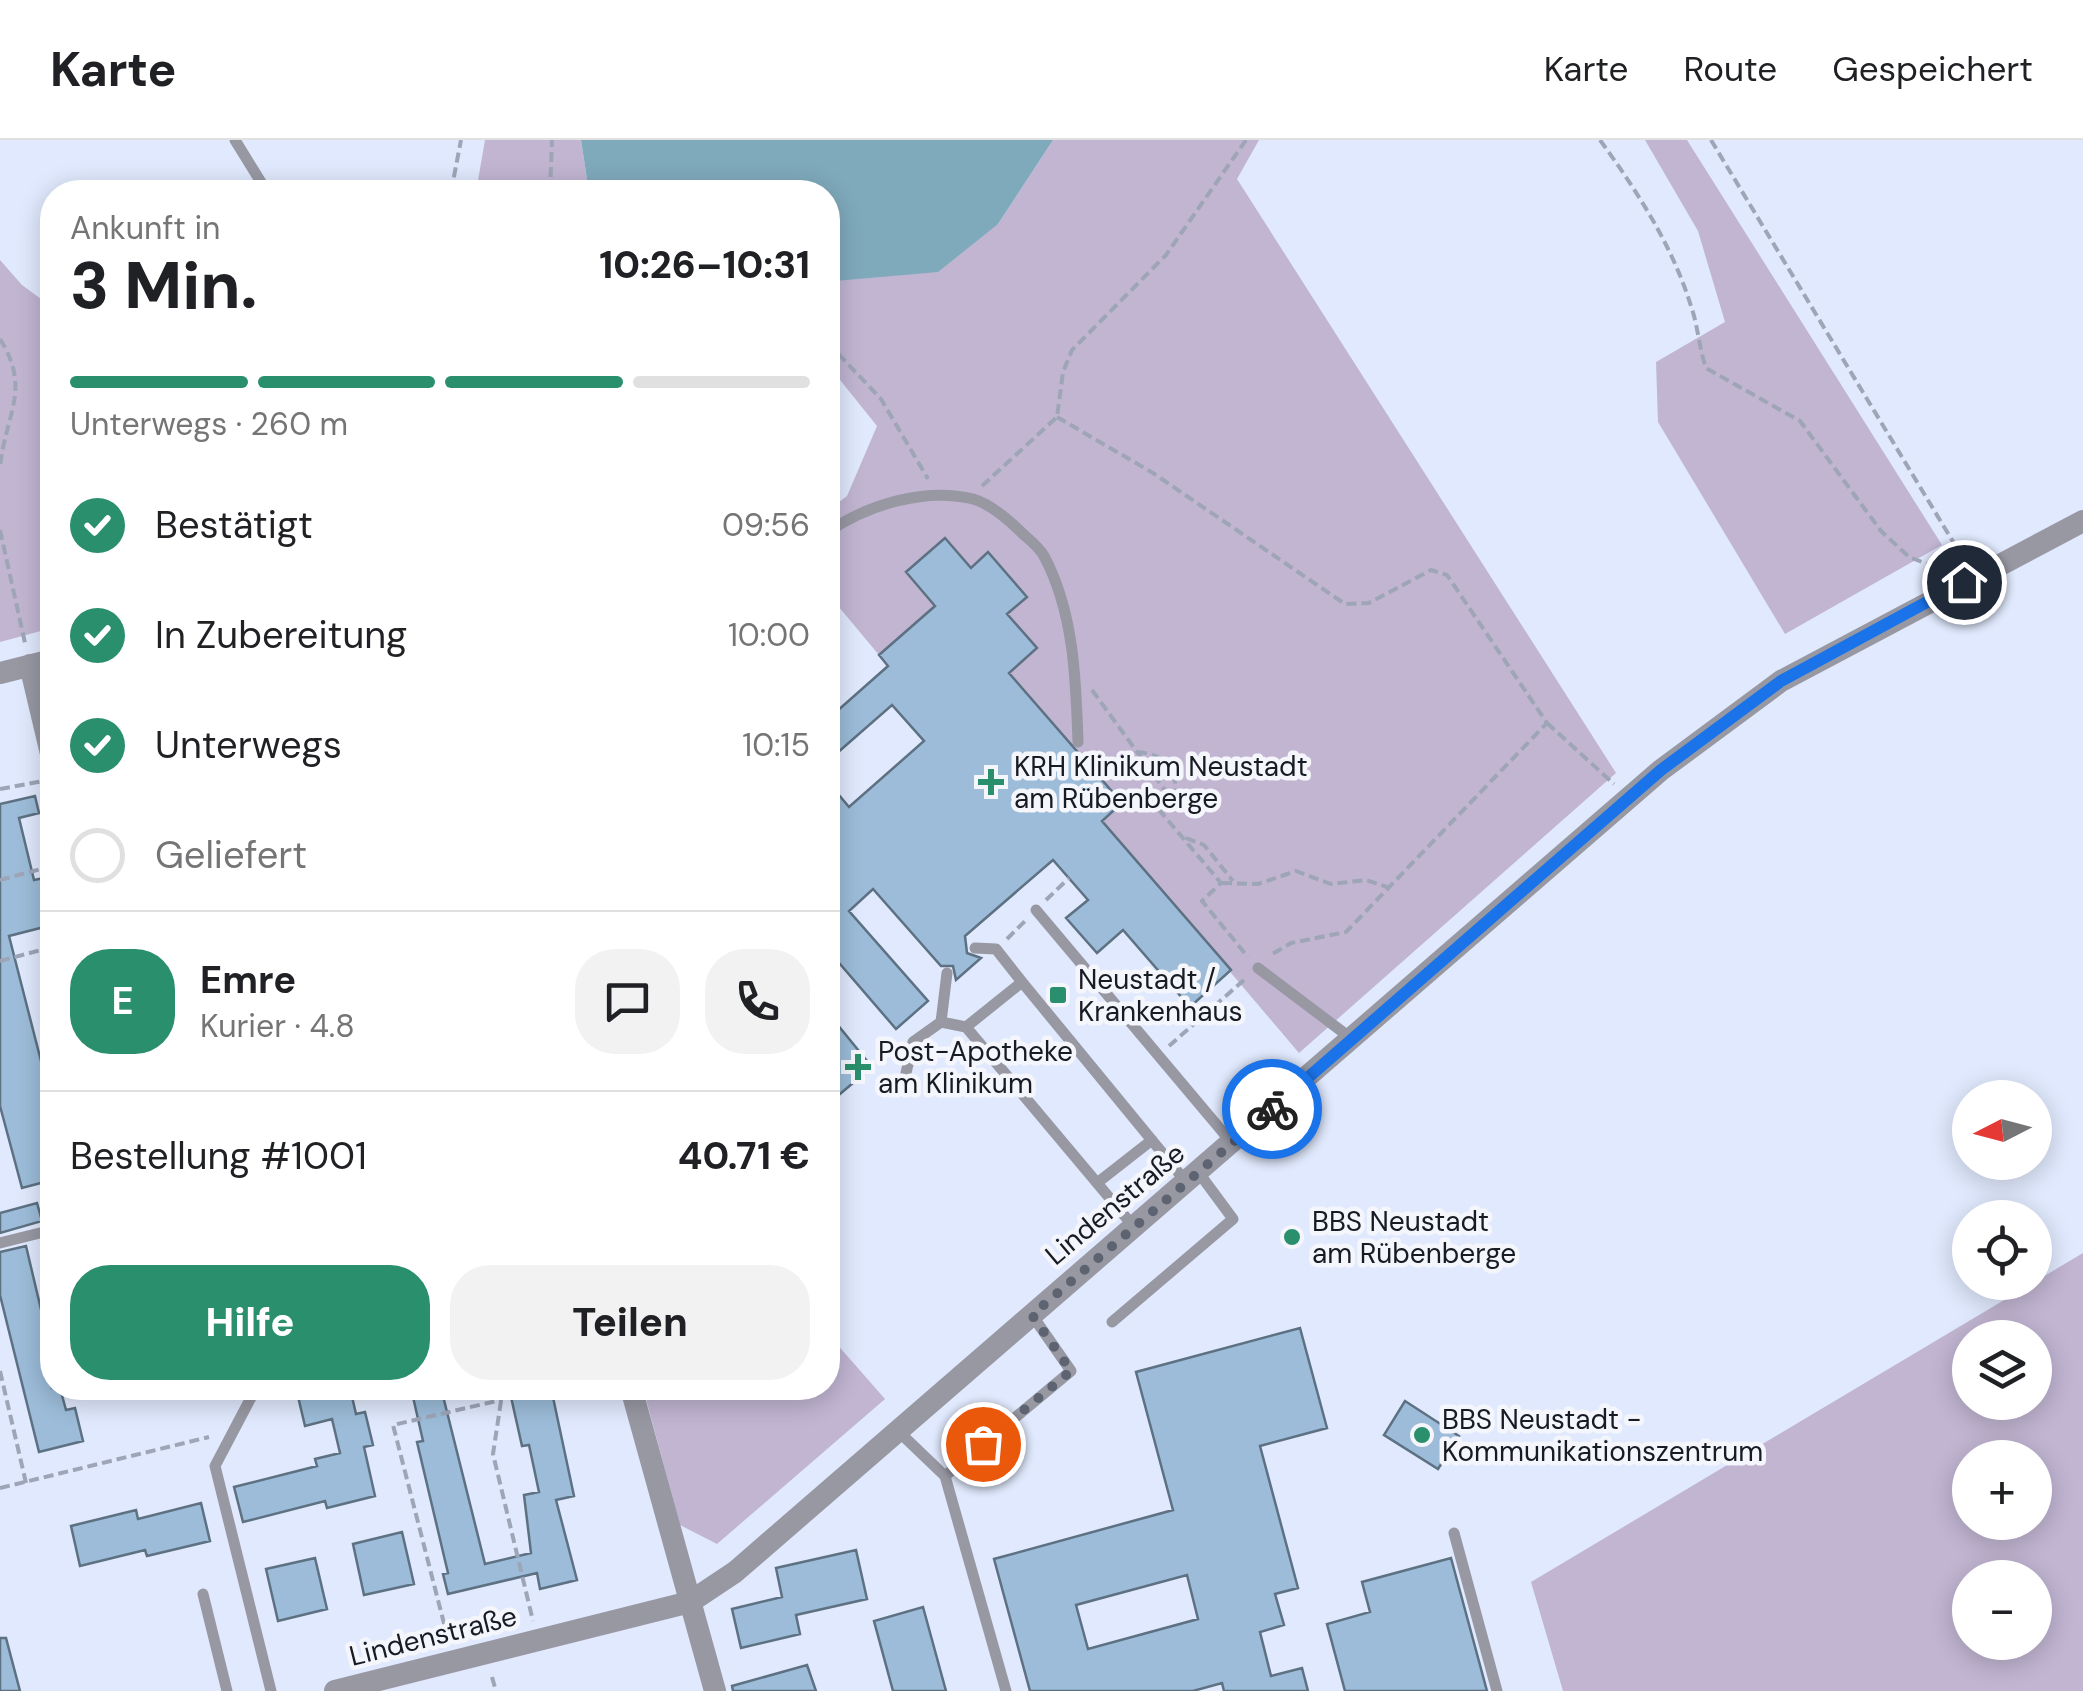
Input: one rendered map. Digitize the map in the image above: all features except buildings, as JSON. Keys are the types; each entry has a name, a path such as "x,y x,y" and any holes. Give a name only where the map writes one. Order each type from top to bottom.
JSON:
{"street":[{"name":"Lindenstraße","path":"348,1690 690,1602 735,1572 1628,798 1781,681 2083,521"},
{"path":"0,673 40,662"},
{"path":"634,1400 715,1691"}],"lane":[{"path":"234,140 259,180"},
{"path":"840,526 888,502 938,496 976,500 1008,520 1043,553 1063,610 1076,667 1078,742"},
{"path":"1036,910 1232,1143"},
{"path":"975,948 996,949 1152,1140 1233,1219 1112,1322"},
{"path":"1258,968 1352,1039"},
{"path":"942,1022 947,973"},
{"path":"966,1027 1022,982"},
{"path":"906,1073 913,1042 942,1022 966,1027 1134,1227"},
{"path":"1097,1183 1152,1140"},
{"path":"0,1243 40,1233"},
{"path":"945,1476 1071,1371 1032,1315"},
{"path":"250,1400 215,1466 271,1691"},
{"path":"897,1430 945,1476 1006,1691"},
{"path":"1454,1534 1497,1691"},
{"path":"203,1594 226,1691"}],"path":[{"path":"453,180 461,140"},
{"path":"550,180 552,140"},
{"path":"976,500 984,482 1058,417 1072,350 1166,254 1246,140"},
{"path":"1600,140 1634,186 1665,242 1692,308 1706,368 1800,422 1881,531 1909,556 1969,580"},
{"path":"1711,140 1969,580"},
{"path":"0,340 16,365 15,406 3,435 0,468"},
{"path":"840,356 881,399 938,496"},
{"path":"1058,417 1154,473 1346,604 1368,602 1430,570 1447,575 1547,723 1628,798"},
{"path":"0,530 40,659"},
{"path":"1076,667 1172,800"},
{"path":"1158,1056 1276,949 1291,942 1346,932 1547,723"},
{"path":"1137,752 1164,758 1178,784 1172,800 1160,811 1221,883"},
{"path":"0,790 40,782"},
{"path":"1182,836 1204,844 1234,882"},
{"path":"0,880 40,869"},
{"path":"1258,968 1202,901 1221,883 1258,884 1296,871 1330,884 1366,880 1390,888"},
{"path":"0,961 40,950"},
{"path":"0,1372 26,1483"},
{"path":"454,1661 393,1424 502,1400 493,1454 538,1640"},
{"path":"0,1488 234,1431"},
{"path":"492,1676 496,1691"}],"shaded area":[{"path":"485,140 581,140 587,180 478,180"},
{"path":"1053,140 1259,140 1237,179 1616,773 1299,1053 1102,821 1122,803 1009,673 1037,649 1007,614 1027,596 989,553 971,568 946,539 935,606 879,655 840,608 840,501 847,496 877,426 840,380 840,280 998,224"},
{"path":"1645,140 1687,140 1942,545 1785,634 1658,422 1656,362 1725,322 1698,231"},
{"path":"0,260 40,298 40,631 0,642"},
{"path":"2083,1253 2083,1691 1563,1691 1531,1582 1952,1331 1952,1420 2052,1420 2052,1320 1971,1320 2004,1300 2052,1300 2052,1271"},
{"path":"840,1348 885,1399 717,1544 680,1525 646,1400 840,1400"}],"water":[{"path":"581,140 1053,140 998,224 938,272 840,281 840,180 587,180"}],"way so far":[{"path":"983,1444 1071,1371 1032,1315 1272,1109"}],"place":[{"name":"KRH Klinikum Neustadt am Rübenberge","path":"991,782"},
{"name":"Neustadt / Krankenhaus","path":"1058,995"},
{"name":"Post-Apotheke am Klinikum","path":"858,1067"},
{"name":"BBS Neustadt am Rübenberge","path":"1292,1237"},
{"name":"BBS Neustadt - Kommunikationszentrum","path":"1422,1435"}],"route":[{"path":"1272,1109 1661,770 1781,681 1964,582"}]}
